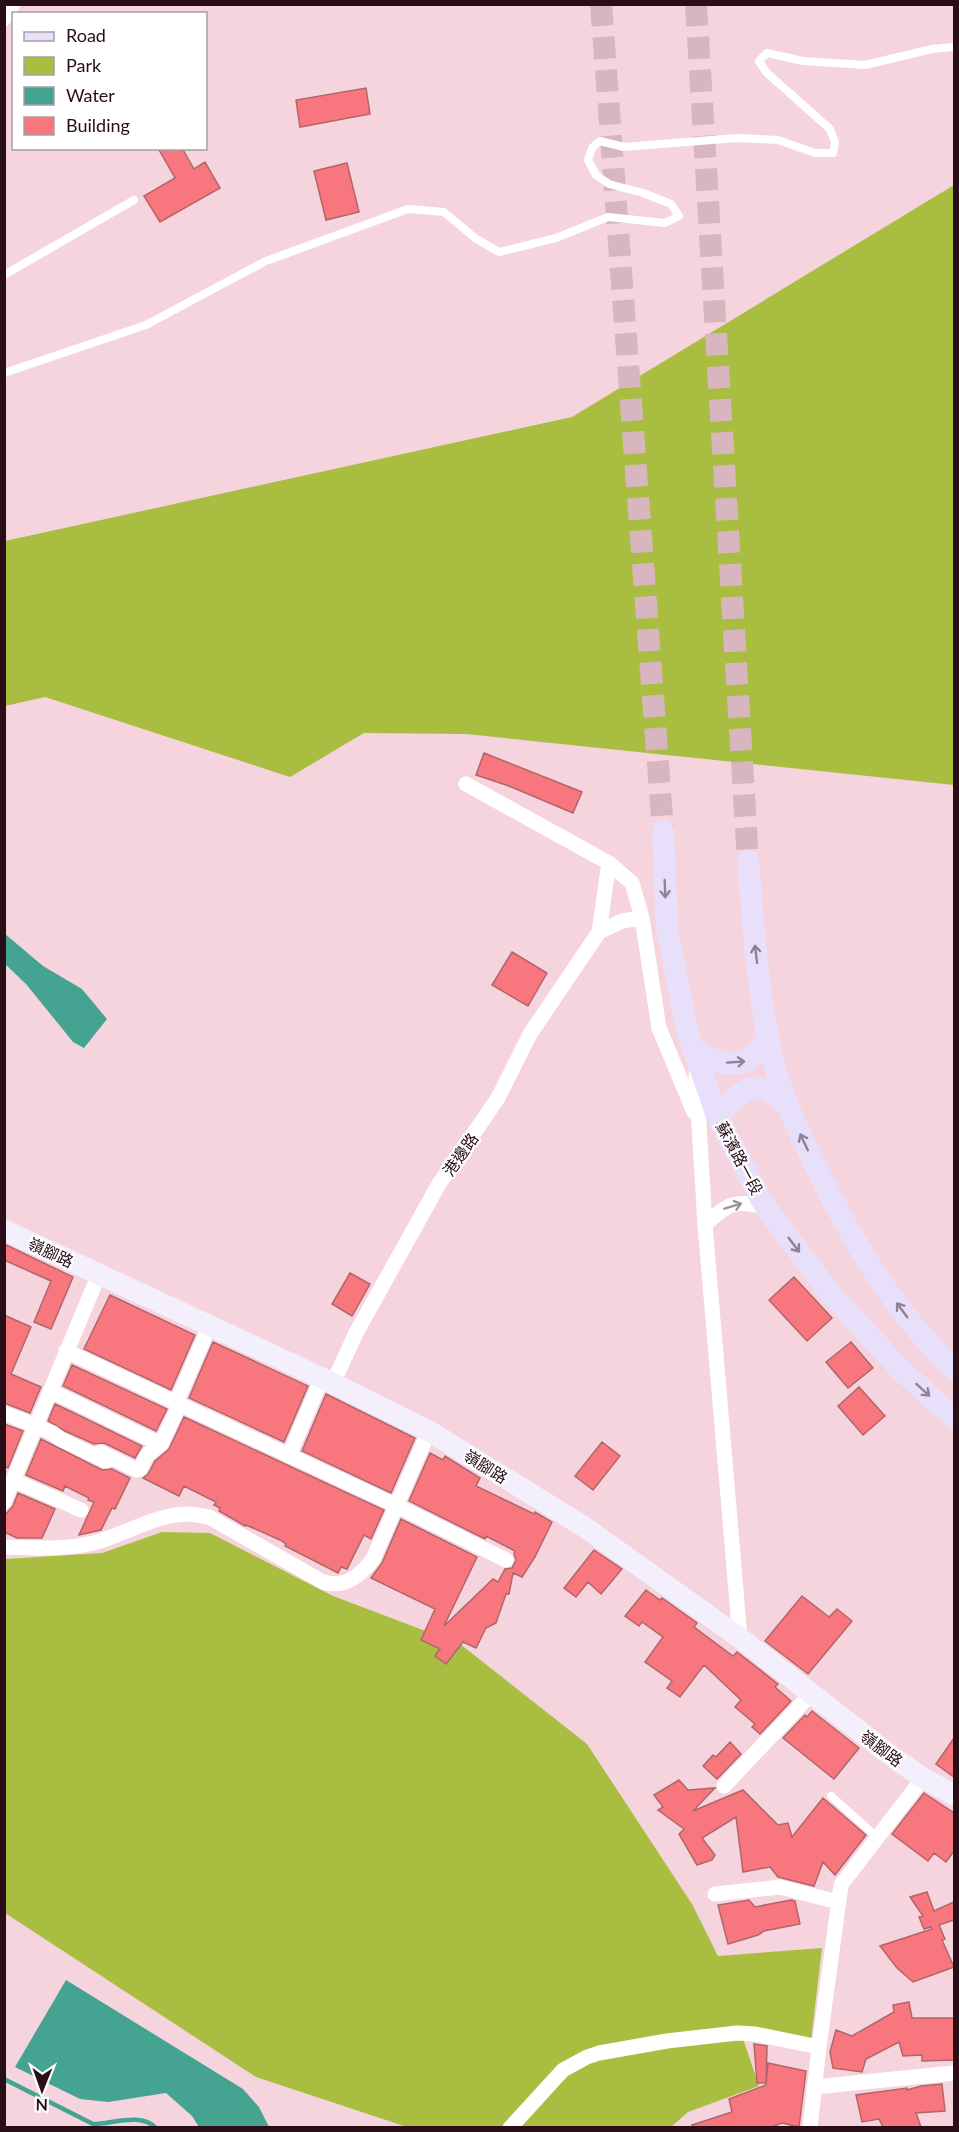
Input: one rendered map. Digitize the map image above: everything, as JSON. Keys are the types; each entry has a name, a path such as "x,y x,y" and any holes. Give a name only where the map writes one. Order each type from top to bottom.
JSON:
{"main road":[{"name":"蘇濱路一段","path":"663,831 667,928 687,1030 695,1050 708,1120 766,1208 830,1293 901,1370 954,1418"},
{"path":"748,861 756,954 769,1036 786,1104 825,1186 872,1265 904,1314 937,1353 954,1369"},
{"path":"695,1050 708,1057 734,1064 748,1061 759,1053 769,1036"},
{"path":"708,1120 747,1089 764,1088 786,1104"}],"street":[{"path":"4,19 13,4"},
{"path":"466,784 609,863 632,883 642,918 659,1028 708,1120 705,1225 740,1638"},
{"path":"599,932 609,863"},
{"path":"599,932 622,921 642,918"},
{"name":"港邊路","path":"289,1455 327,1381 439,1184 498,1098 530,1034 599,932"},
{"path":"705,1225 716,1213 730,1204 749,1202 766,1208"},
{"name":"嶺腳路","path":"4,1230 210,1325 429,1431 583,1526 740,1638 923,1778 954,1795"},
{"path":"4,1502 99,1274"},
{"path":"84,1444 137,1470 140,1469 147,1455 161,1444 210,1325"},
{"path":"66,1351 397,1506 506,1560"},
{"path":"50,1391 97,1411 106,1419 161,1444"},
{"path":"4,1413 106,1461"},
{"path":"4,1547 52,1549 79,1546 169,1516 188,1514 209,1517 323,1582 332,1585 342,1584 357,1575 373,1559 429,1431"},
{"path":"13,1480 81,1510"},
{"path":"724,1786 811,1694"},
{"path":"810,2127 841,1885 923,1778"},
{"path":"715,1894 780,1887 838,1902"},
{"path":"510,2127 563,2070 598,2053 668,2041 738,2033 755,2034 819,2048"},
{"path":"814,2087 954,2073"}],"lane":[{"path":"4,373 146,325 266,261 408,209 444,213 475,238 499,252 556,238 608,217 665,223 679,216 672,204 609,184 596,175 588,160 592,148 600,141 624,147 737,138 778,140 815,153 833,153 835,142 830,129 766,72 759,61 767,53 803,61 865,65 932,49 954,47"},
{"path":"4,275 134,200"},
{"path":"831,1796 877,1837"}],"green space":[{"path":"954,185 954,785 466,734 364,733 290,777 45,697 5,706 5,541 572,417"},
{"path":"162,1532 210,1533 333,1596 460,1644 587,1744 692,1904 718,1956 822,1948 811,2041 739,2027 759,2086 688,2112 671,2127 410,2128 256,2077 5,1913 5,1559 102,1553"}],"water":[{"path":"4,933 43,966 82,989 107,1019 84,1048 73,1042 26,984 5,964"},
{"path":"66,1980 243,2089 259,2107 269,2127 199,2127 192,2116 166,2093 108,2102 80,2099 15,2067"}],"building":[{"path":"366,88 370,114 300,127 296,100"},
{"path":"159,150 183,150 194,169 205,162 220,188 160,222 144,196 175,178"},
{"path":"347,163 359,212 326,220 314,171"},
{"path":"484,753 582,792 573,813 476,775"},
{"path":"512,952 547,973 528,1006 492,985"},
{"path":"4,1244 73,1277 51,1329 34,1322 51,1281 4,1260"},
{"path":"350,1273 370,1284 352,1316 332,1304"},
{"path":"794,1277 832,1318 807,1341 769,1300"},
{"path":"110,1295 195,1335 171,1390 84,1349"},
{"path":"4,1315 31,1327 11,1374 41,1387 30,1413 4,1403"},
{"path":"213,1342 308,1386 284,1442 189,1398"},
{"path":"851,1342 873,1368 848,1388 826,1362"},
{"path":"72,1365 167,1409 156,1431 63,1386"},
{"path":"859,1387 885,1416 863,1435 838,1406"},
{"path":"326,1394 415,1438 391,1493 302,1451"},
{"path":"55,1404 142,1446 135,1458 104,1443 94,1444 65,1431 48,1421"},
{"path":"184,1417 384,1510 371,1539 364,1535 347,1569 341,1567 338,1573 285,1546 286,1544 280,1540 245,1526 219,1511 220,1508 214,1505 216,1502 184,1486 179,1496 143,1478 155,1461 169,1449"},
{"path":"4,1424 23,1431 8,1468 4,1466"},
{"path":"41,1439 102,1470 112,1469 130,1478 115,1509 112,1508 101,1530 79,1535 94,1502 88,1500 89,1498 65,1486 63,1491 26,1475"},
{"path":"602,1442 620,1456 593,1490 575,1476"},
{"path":"430,1453 443,1460 445,1456 480,1478 476,1486 552,1522 535,1557 522,1577 513,1573 509,1594 506,1594 496,1623 486,1628 476,1648 463,1642 446,1664 435,1656 440,1649 421,1640 435,1609 371,1578 382,1563 401,1519 477,1557 444,1626 493,1579 498,1582 505,1569 512,1568 516,1560 515,1551 486,1536 485,1539 409,1501"},
{"path":"18,1493 55,1509 42,1538 17,1538 4,1532 4,1516 13,1506"},
{"path":"594,1550 622,1569 601,1594 588,1582 576,1597 564,1588"},
{"path":"646,1590 660,1600 662,1598 697,1623 694,1627 733,1656 737,1652 778,1684 775,1687 791,1701 760,1734 752,1727 755,1724 735,1707 741,1700 704,1665 680,1697 667,1688 672,1681 645,1662 663,1637 642,1622 639,1626 625,1616"},
{"path":"802,1596 829,1617 837,1609 852,1621 808,1674 765,1641"},
{"path":"812,1711 859,1748 834,1779 783,1738 805,1715 807,1717"},
{"path":"954,1738 954,1777 936,1764"},
{"path":"730,1742 741,1754 717,1779 703,1766 713,1755 716,1757"},
{"path":"679,1780 688,1790 715,1788 693,1811 743,1790 778,1825 788,1823 792,1837 823,1798 866,1835 835,1875 823,1862 814,1886 778,1877 770,1867 743,1872 736,1817 702,1838 715,1855 712,1860 697,1865 679,1834 684,1829 658,1810 663,1807 654,1795"},
{"path":"924,1793 954,1813 954,1851 946,1862 934,1853 928,1861 892,1834"},
{"path":"927,1892 934,1911 954,1902 954,1920 939,1925 945,1939 942,1940 954,1967 913,1982 897,1968 880,1946 932,1929 931,1927 924,1929 919,1917 923,1916 910,1897"},
{"path":"749,1900 755,1907 795,1901 800,1924 764,1931 728,1944 718,1905"},
{"path":"909,2002 912,2018 954,2018 954,2060 922,2061 922,2055 903,2056 899,2042 866,2059 862,2072 833,2068 830,2052 836,2030 852,2036 894,2012 893,2005"},
{"path":"754,2044 767,2046 766,2083 757,2083"},
{"path":"768,2063 806,2071 799,2127 782,2123 771,2127 693,2127 692,2125 732,2112 729,2099 766,2085"},
{"path":"942,2084 945,2111 916,2113 921,2127 883,2127 879,2119 862,2122 856,2095"}],"waterway":[{"path":"4,2079 93,2124 134,2120 150,2123 156,2128"}],"tunnel":[{"path":"601,4 663,831"},
{"path":"696,4 748,861"}]}
